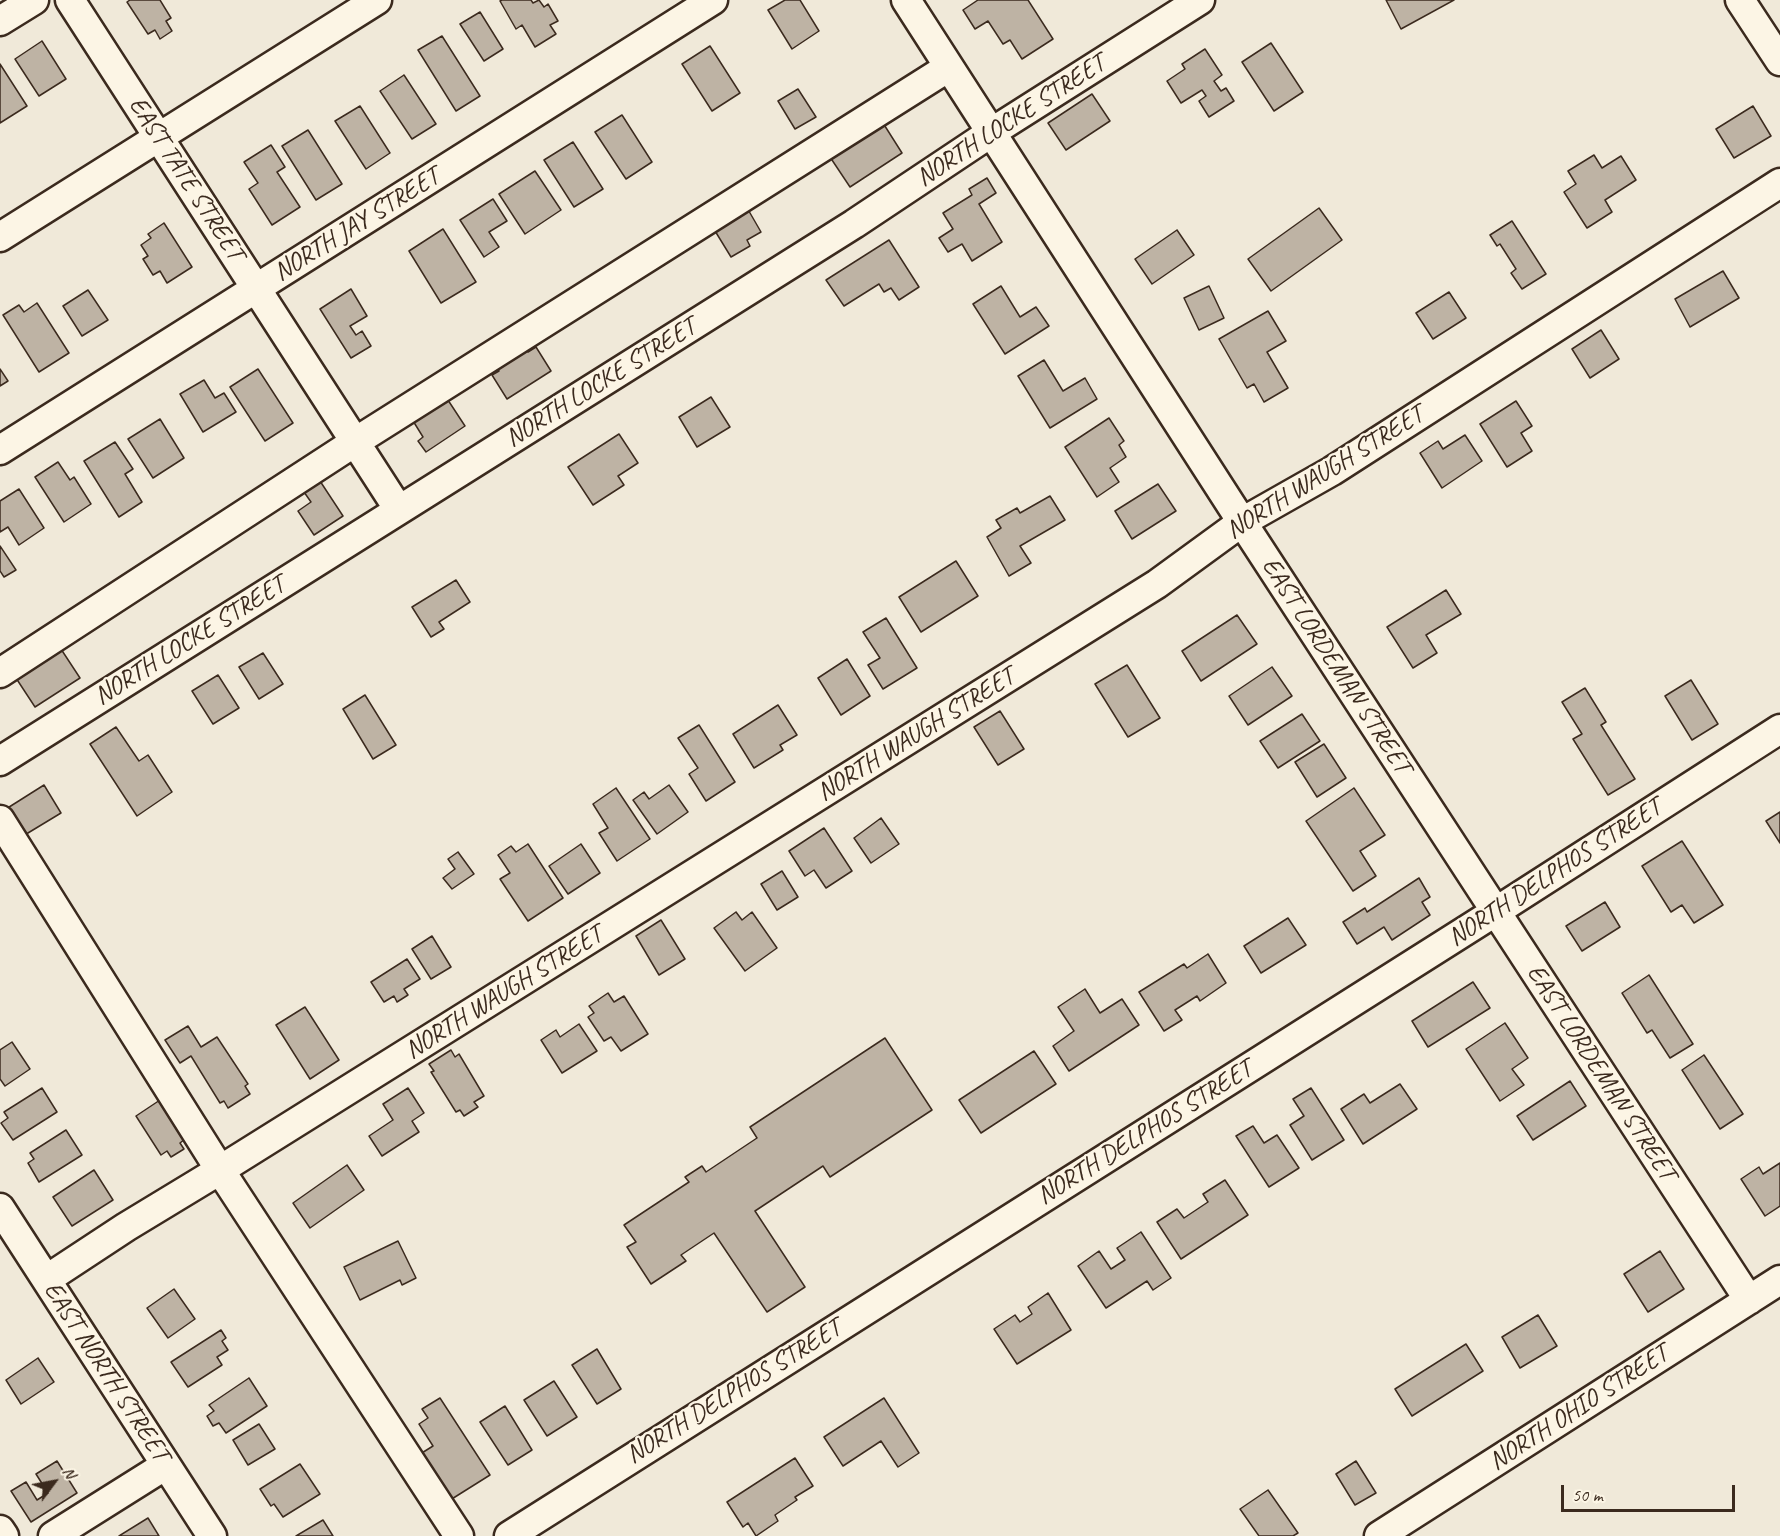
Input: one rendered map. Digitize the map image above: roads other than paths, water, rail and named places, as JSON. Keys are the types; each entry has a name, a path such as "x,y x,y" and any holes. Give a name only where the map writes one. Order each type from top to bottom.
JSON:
{"street":[{"path":"0,21 34,0"},
{"name":"EAST TATE STREET","path":"70,0 399,510"},
{"path":"0,237 377,0"},
{"name":"NORTH JAY STREET","path":"0,450 713,0"},
{"name":"EAST LORDEMAN STREET","path":"906,0 1242,522 1749,1300"},
{"name":"NORTH LOCKE STREET","path":"0,761 844,231 992,132 1200,0"},
{"path":"1740,0 1780,61"},
{"path":"0,673 355,442 949,67"},
{"name":"NORTH WAUGH STREET","path":"47,1280 126,1227 1157,584 1242,522 1342,465 1780,183"},
{"name":"NORTH DELPHOS STREET","path":"509,1536 1496,912 1780,729"},
{"path":"0,820 220,1170 459,1536"},
{"name":"EAST NORTH STREET","path":"0,1208 212,1536"},
{"name":"NORTH OHIO STREET","path":"1379,1536 1780,1280"},
{"path":"53,1536 166,1465"},
{"path":"0,1530 4,1536"}]}
